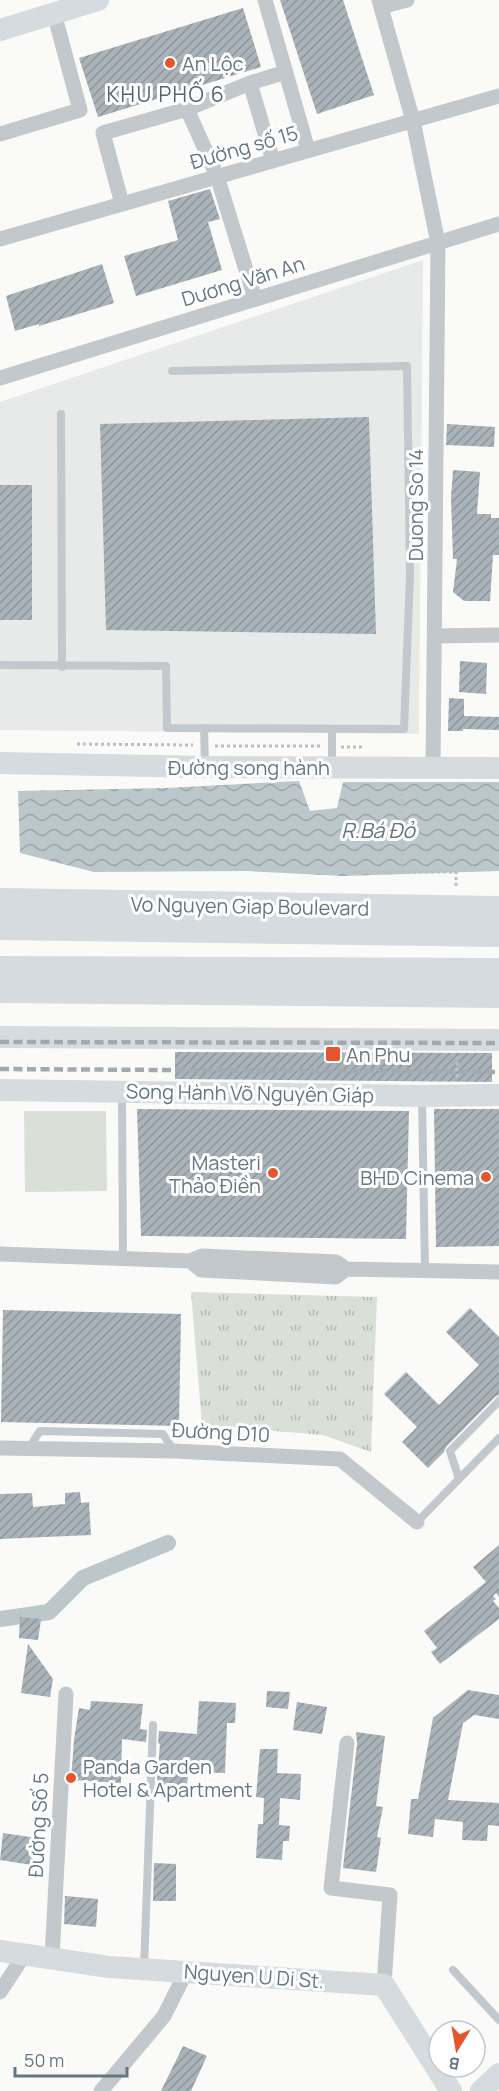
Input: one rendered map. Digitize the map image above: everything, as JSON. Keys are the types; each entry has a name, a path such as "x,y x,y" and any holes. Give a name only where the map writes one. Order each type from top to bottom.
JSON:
{"highway":[{"name":"Vo Nguyen Giap Boulevard","path":"0,902 499,910"},
{"name":"Vo Nguyen Giap Boulevard","path":"0,926 499,933"},
{"path":"0,970 499,972"},
{"path":"0,989 499,994"}],"main road":[{"path":"0,30 98,0"},
{"name":"Đường song hành","path":"0,763 205,767 499,768"},
{"path":"0,1037 499,1040"},
{"name":"Song Hành Võ Nguyên Giáp","path":"0,1090 499,1095"},
{"name":"Nguyen U Di St.","path":"0,1951 109,1967 384,1985"},
{"path":"384,1985 451,2091"},
{"path":"481,2091 499,2074"}],"street":[{"path":"265,0 308,150"},
{"path":"380,4 406,0"},
{"name":"Duong So 14","path":"380,4 413,121 438,243 433,768"},
{"path":"0,134 80,110 54,13"},
{"path":"122,204 103,133 187,109 250,83 286,72"},
{"path":"250,83 273,161"},
{"name":"Đường số 15","path":"0,239 499,96"},
{"path":"187,109 217,176 255,299"},
{"name":"Dương Văn An","path":"0,378 499,224"},
{"path":"435,636 499,635"},
{"path":"0,1254 190,1261 201,1270 336,1277 346,1269 499,1272"},
{"name":"Đường D10","path":"0,1448 174,1451 340,1459 417,1522"},
{"name":"Đường Số 5","path":"52,1958 66,1694"},
{"path":"347,1743 331,1888 390,1895 384,1985"},
{"path":"0,1992 25,1954"},
{"path":"101,2091 164,2016 186,1972"}],"lane":[{"path":"0,665 166,666 167,728 404,729 410,575 407,366 172,371"},
{"path":"61,414 62,667"},
{"path":"204,728 205,767"},
{"path":"332,729 332,767"},
{"path":"122,1092 123,1259"},
{"path":"422,1096 425,1271"},
{"path":"459,1479 450,1451 499,1401"},
{"path":"417,1522 499,1438"},
{"path":"144,1969 153,1725"},
{"path":"453,1970 499,2020"}],"path":[{"path":"352,872 402,872"}],"shaded area":[{"path":"423,260 419,734 0,730 0,402"}],"green space":[{"path":"24,1111 106,1111 107,1191 25,1192"},
{"path":"191,1292 377,1297 371,1452 323,1435 202,1425"}],"water":[{"name":"R.Bá Đỏ","path":"299,781 310,811 337,808 343,782 499,782 499,871 343,876 246,871 94,872 20,853 18,791 166,788"}],"building":[{"path":"280,0 343,0 374,95 317,114"},
{"name":"An Lộc","path":"243,8 261,67 98,117 79,58"},
{"path":"210,189 220,219 208,222 222,270 136,296 124,256 178,240 168,201"},
{"path":"102,264 114,303 15,331 6,296"},
{"path":"369,417 376,634 106,630 100,424"},
{"path":"447,424 495,427 494,447 446,445"},
{"path":"453,470 480,472 477,514 491,514 491,518 499,518 499,555 493,555 490,601 464,601 453,592 457,559 453,559 451,498"},
{"path":"0,485 32,485 32,620 0,620"},
{"path":"460,661 487,663 486,694 459,692"},
{"path":"449,698 464,699 464,716 499,717 499,730 448,731"},
{"path":"175,1052 492,1053 492,1082 175,1079"},
{"name":"Masteri Thảo Điền","path":"137,1109 409,1111 406,1239 141,1236"},
{"path":"434,1109 499,1109 499,1246 436,1247"},
{"path":"470,1308 499,1337 499,1395 428,1468 402,1442 417,1427 384,1394 406,1372 439,1405 479,1365 446,1332"},
{"path":"3,1310 181,1314 179,1426 1,1422"},
{"path":"80,1492 81,1503 89,1502 91,1535 0,1539 0,1494 32,1493 33,1507 65,1504 65,1493"},
{"path":"499,1545 499,1597 496,1593 493,1596 496,1599 493,1601 499,1608 499,1619 440,1664 431,1652 437,1648 424,1631 486,1582 473,1567"},
{"path":"20,1617 41,1619 38,1640 19,1638"},
{"path":"28,1644 53,1679 50,1697 21,1693"},
{"path":"468,1690 499,1695 499,1719 474,1715 463,1723 448,1800 499,1803 499,1826 488,1825 487,1841 462,1840 463,1822 435,1819 433,1837 408,1834 411,1799 418,1799 433,1718"},
{"path":"267,1691 290,1692 288,1709 266,1707"},
{"path":"91,1701 143,1704 140,1729 147,1730 146,1742 122,1739 121,1783 71,1780 79,1708 90,1710"},
{"path":"199,1701 236,1703 235,1723 227,1723 225,1773 189,1772 185,1795 156,1793 159,1731 197,1734"},
{"path":"297,1702 327,1707 322,1734 293,1730"},
{"path":"356,1732 385,1736 376,1806 383,1807 377,1837 381,1838 376,1872 343,1868 357,1744"},
{"path":"260,1749 278,1749 277,1773 301,1774 300,1800 280,1798 279,1825 290,1826 289,1841 283,1841 282,1860 256,1858 258,1824 263,1824 264,1798 256,1797"},
{"path":"3,1833 36,1838 32,1865 0,1860"},
{"path":"154,1863 176,1864 176,1901 153,1901"},
{"path":"65,1896 98,1899 96,1927 64,1924"},
{"path":"183,2046 207,2056 191,2091 161,2091"}],"waterway":[{"path":"0,1619 49,1612 83,1578 168,1543"}],"railway":[{"path":"0,1042 499,1043"},
{"path":"0,1069 499,1072"}],"place":[{"name":"An Lộc","path":"170,63"},
{"name":"An Phu","path":"333,1054"},
{"name":"Masteri Thảo Điền","path":"273,1173"},
{"name":"BHD Cinema","path":"486,1177"},
{"name":"Panda Garden Hotel & Apartment","path":"71,1778"}],"district":[{"name":"KHU PHỐ 6","path":"166,94"}]}
